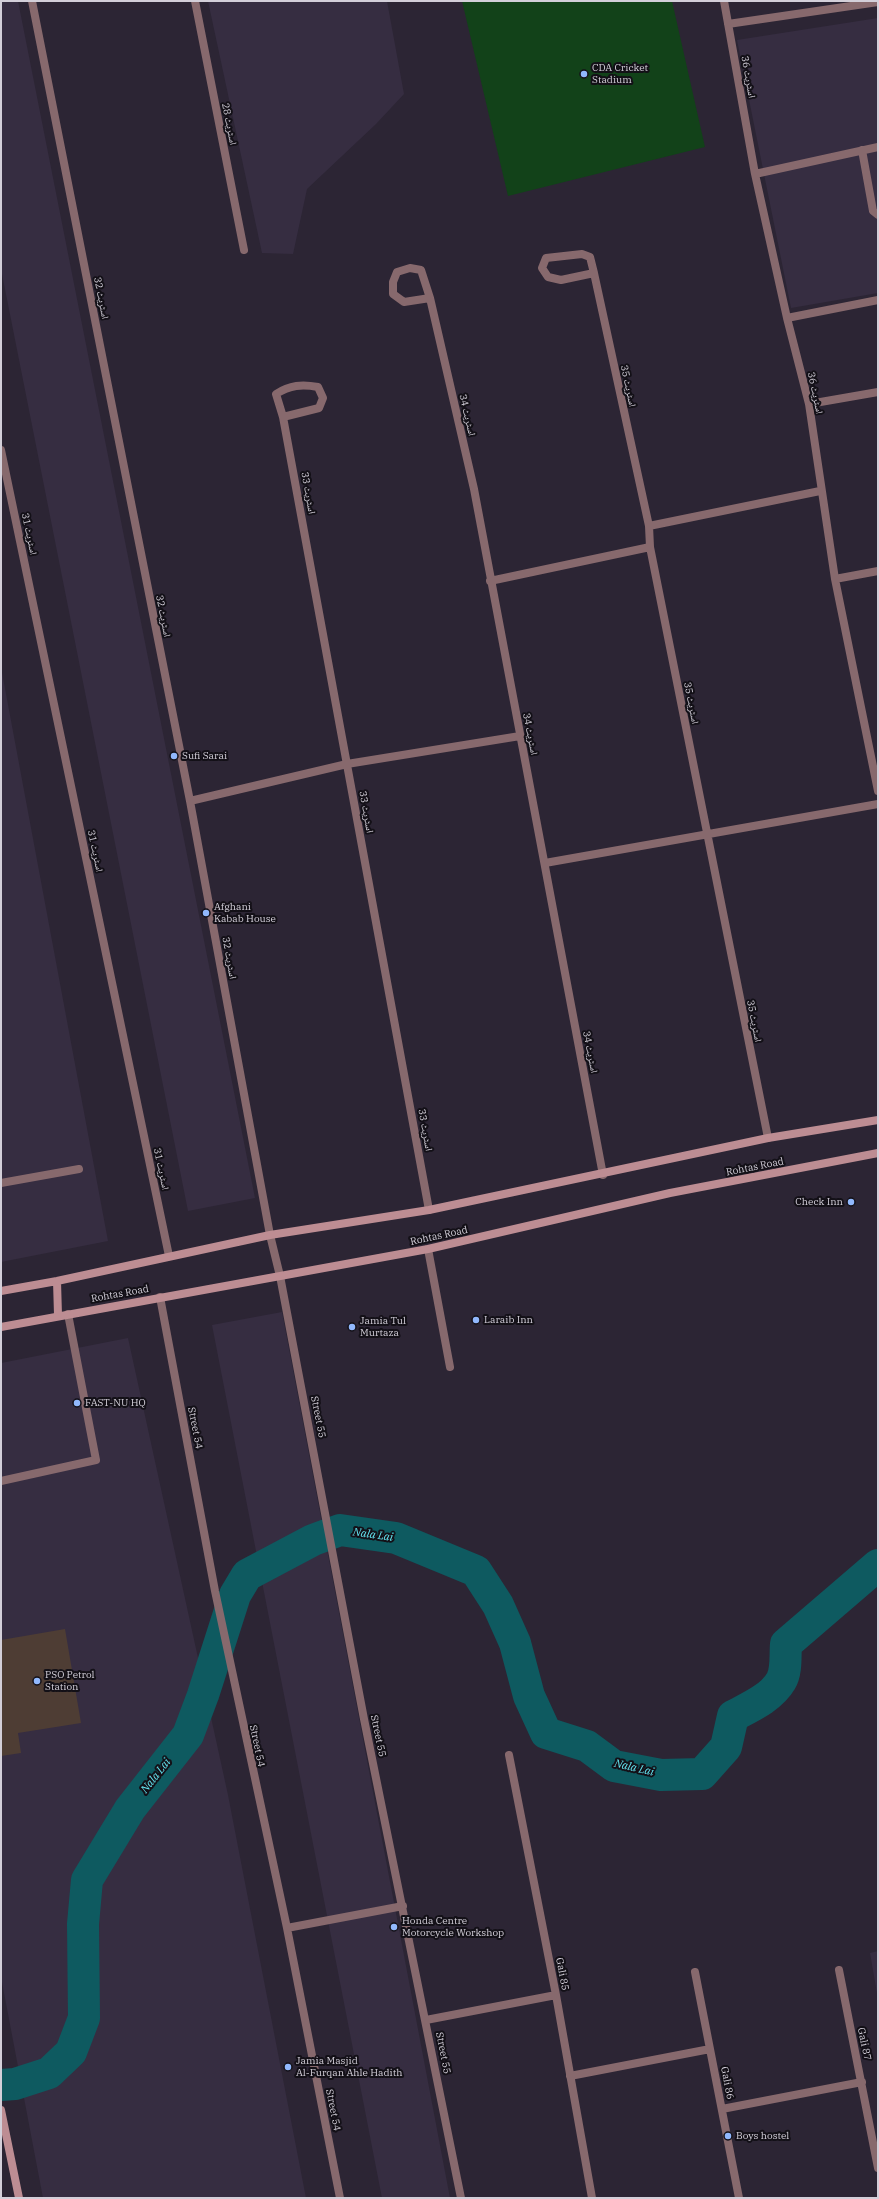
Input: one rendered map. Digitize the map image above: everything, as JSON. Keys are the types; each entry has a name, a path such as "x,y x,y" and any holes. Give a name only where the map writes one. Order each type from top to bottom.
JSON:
{"main road":[{"path":"1,1291 57,1281 169,1256 270,1236 429,1210 603,1175 768,1138 878,1120"},
{"name":"Rohtas Road","path":"1,1327 58,1315 428,1249 670,1194 878,1153"},
{"path":"57,1281 58,1315"},
{"path":"1,2110 19,2198"}],"street":[{"name":"اسٹریٹ 32","path":"32,1 190,802 270,1236 280,1276"},
{"name":"اسٹریٹ 28","path":"194,1 244,250"},
{"name":"اسٹریٹ 36","path":"724,1 755,174 808,404 820,491 835,579 874,747 878,791"},
{"path":"728,24 878,2"},
{"path":"755,174 878,147"},
{"path":"862,150 873,211 878,215"},
{"name":"اسٹریٹ 35","path":"594,273 561,280 548,277 542,268 546,258 582,254 590,257 594,273 649,526 650,547 706,834 768,1138"},
{"name":"اسٹریٹ 34","path":"430,298 404,302 393,294 393,282 397,272 410,268 421,270 430,298 474,489 490,581 545,863 603,1175"},
{"path":"787,318 878,300"},
{"name":"اسٹریٹ 33","path":"284,417 319,408 323,398 318,387 305,384 285,388 276,394 284,417 429,1210"},
{"path":"808,404 878,392"},
{"name":"اسٹریٹ 31","path":"1,450 169,1256"},
{"path":"649,526 820,491"},
{"path":"490,581 650,547"},
{"path":"835,579 878,570"},
{"path":"190,802 347,764 520,736"},
{"path":"545,863 878,804"},
{"path":"1,1183 79,1169"},
{"path":"428,1249 450,1367"},
{"name":"Street 55","path":"280,1276 318,1467 364,1719 404,1906 461,2198"},
{"name":"Street 54","path":"160,1297 215,1591 287,1928 340,2198"},
{"path":"1,1481 96,1460 68,1314"},
{"name":"Gali 85","path":"509,1755 556,1995 592,2198"},
{"path":"287,1928 404,1906"},
{"name":"Gali 87","path":"839,1970 878,2168"},
{"name":"Gali 86","path":"695,1972 739,2198"},
{"path":"426,2020 556,1995"},
{"path":"570,2076 710,2049"},
{"path":"722,2109 862,2082"}],"shaded area":[{"path":"1,1 18,1 255,1198 188,1211 1,269"},
{"path":"208,1 387,1 404,94 376,124 307,189 293,254 262,253"},
{"path":"878,18 878,293 791,308 737,40"},
{"path":"1,667 108,1241 1,1262"},
{"path":"282,1312 450,2198 382,2198 212,1325"},
{"path":"128,1338 228,1795 306,2198 43,2198 1,1977 1,1363"},
{"path":"878,1951 878,1999 870,1953"}],"green space":[{"name":"CDA Cricket Stadium","path":"462,1 672,1 705,147 508,196"}],"building":[{"name":"PSO Petrol Station","path":"65,1629 81,1723 18,1733 21,1753 1,1756 1,1640"}],"waterway":[{"name":"Nala Lai","path":"1,2085 15,2084 49,2073 71,2052 84,2018 83,1924 87,1880 130,1809 188,1735 203,1695 235,1595 247,1575 313,1540 340,1530 396,1538 476,1571 498,1605 515,1643 529,1696 546,1733 587,1746 614,1766 661,1775 702,1774 726,1747 733,1716 766,1697 781,1681 785,1668 786,1644 878,1565"}],"place":[{"name":"CDA Cricket Stadium","path":"584,74"},
{"name":"Sufi Sarai","path":"174,756"},
{"name":"Afghani Kabab House","path":"206,913"},
{"name":"Check Inn","path":"851,1202"},
{"name":"Laraib Inn","path":"476,1320"},
{"name":"Jamia Tul Murtaza","path":"352,1327"},
{"name":"FAST-NU HQ","path":"77,1403"},
{"name":"PSO Petrol Station","path":"37,1681"},
{"name":"Honda Centre Motorcycle Workshop","path":"394,1927"},
{"name":"Jamia Masjid Al-Furqan Ahle Hadith","path":"288,2067"},
{"name":"Boys hostel","path":"728,2136"}]}
